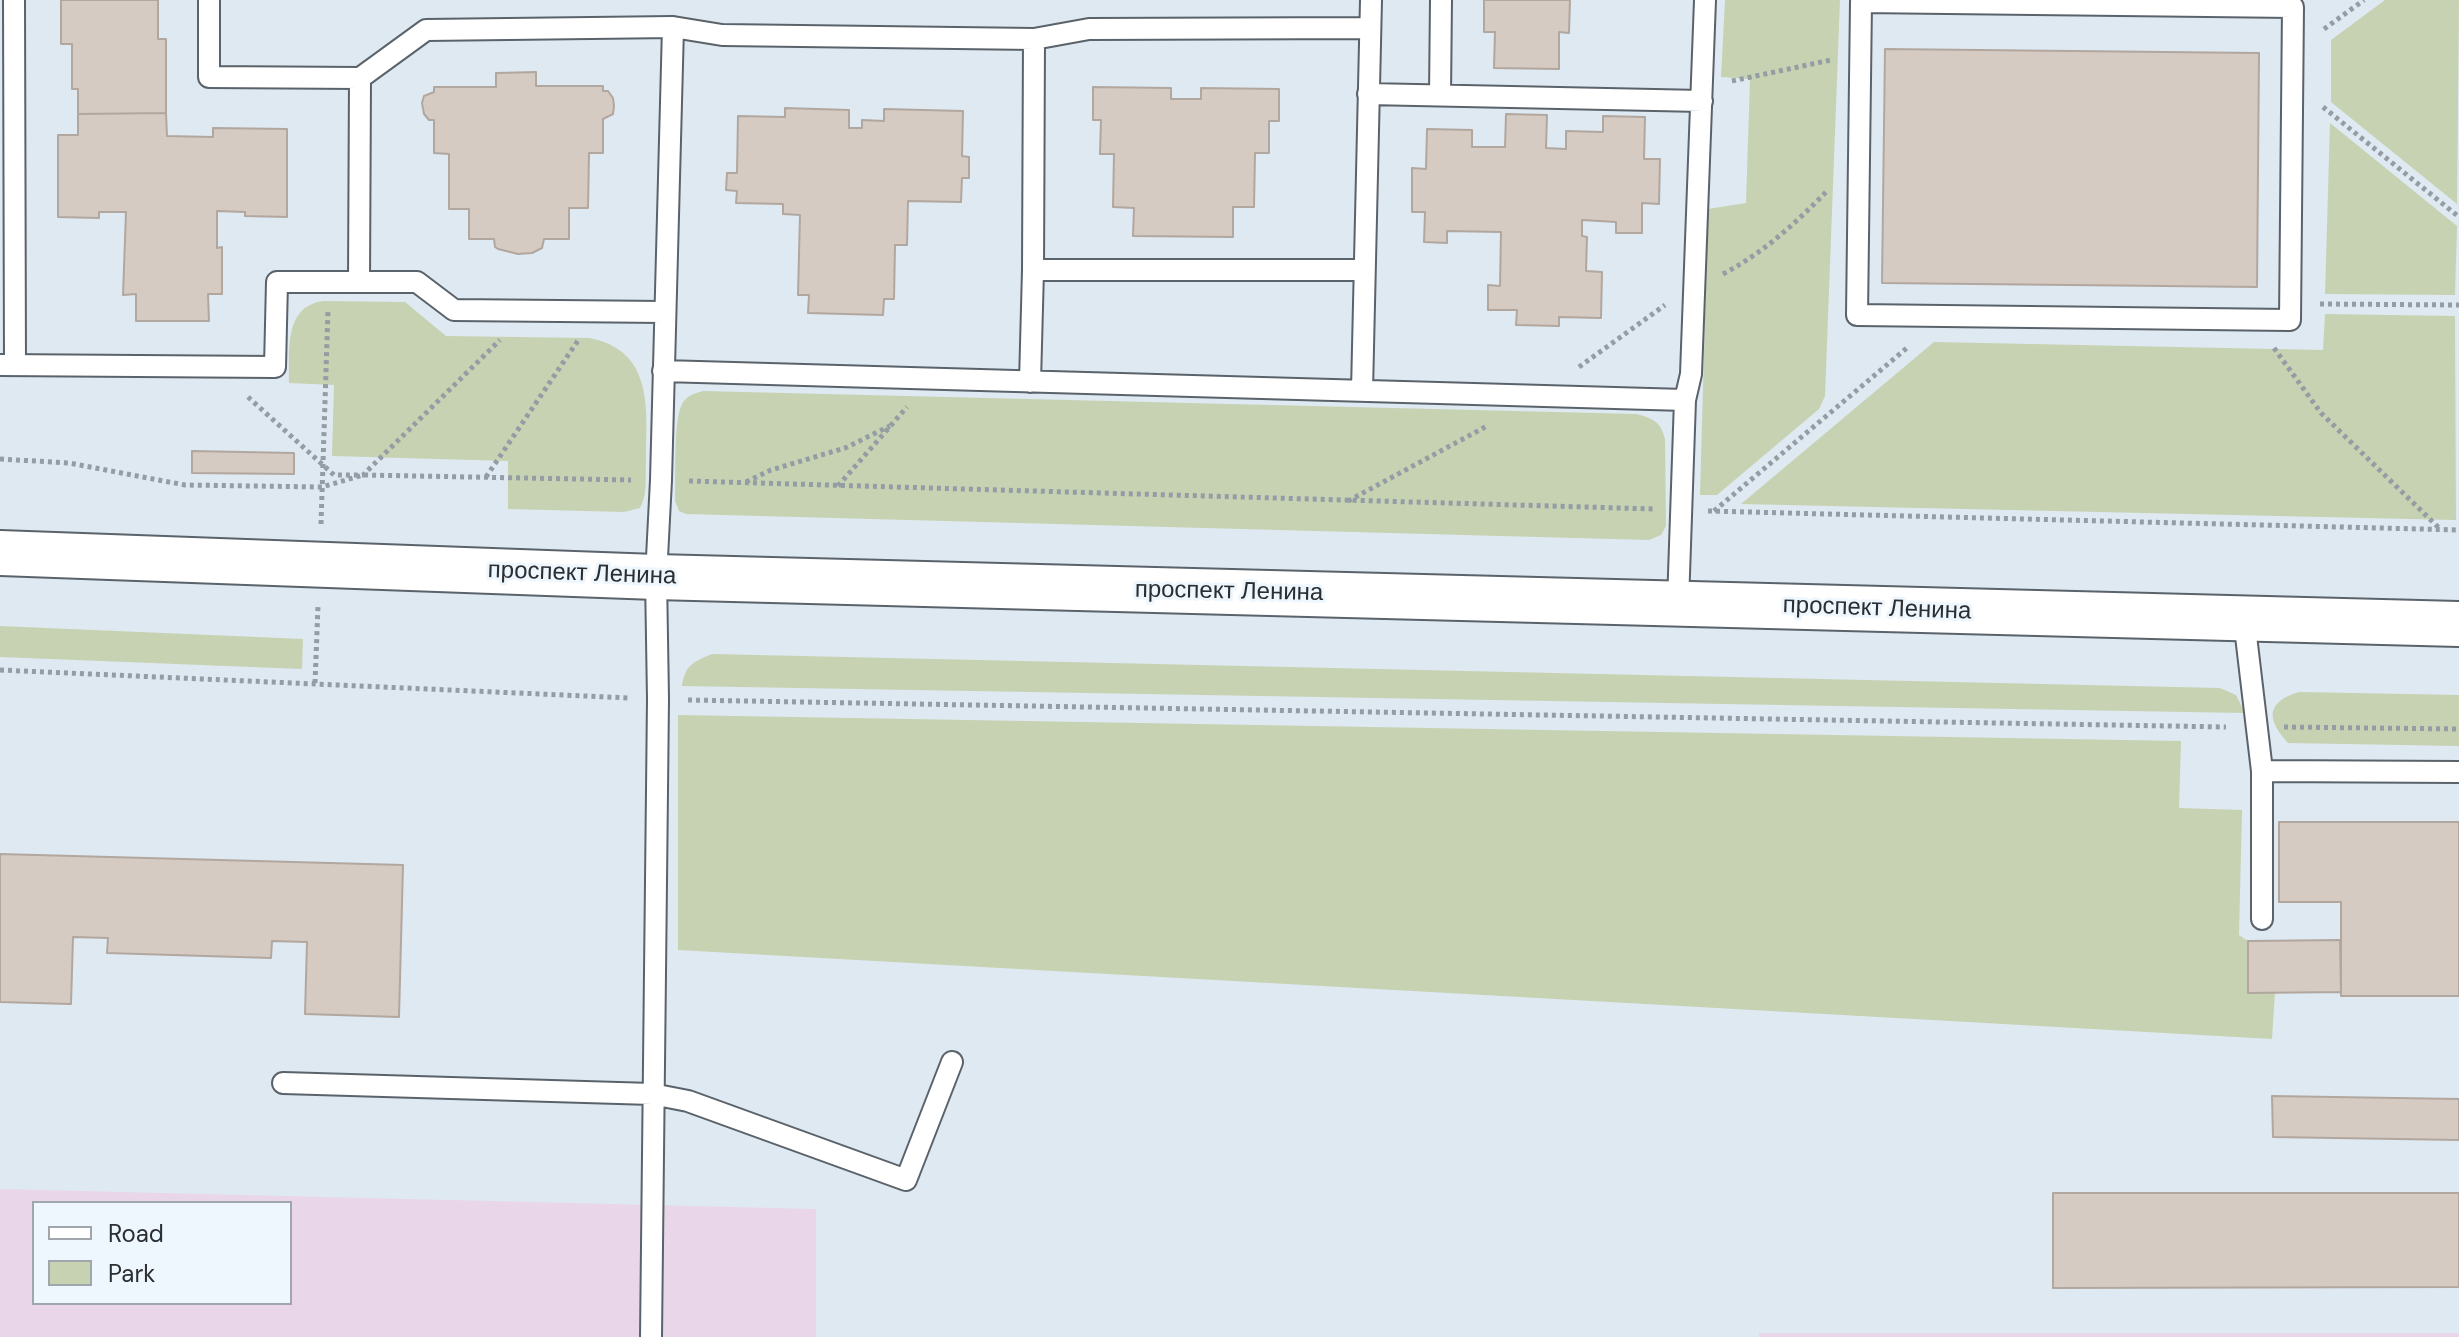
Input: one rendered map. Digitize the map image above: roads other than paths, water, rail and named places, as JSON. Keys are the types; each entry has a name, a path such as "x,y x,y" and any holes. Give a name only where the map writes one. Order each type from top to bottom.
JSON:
{"main road":[{"name":"проспект Ленина","path":"0,553 656,577 2459,624"}],"lane":[{"path":"14,0 7,129 8,364 275,367 277,282 417,282 454,310 664,312"},
{"path":"209,0 209,77 360,78 426,30 673,27 722,35 1034,39 1089,29 1370,28"},
{"path":"1362,391 1371,0"},
{"path":"1440,95 1441,0"},
{"path":"1678,603 1685,400 1691,374 1695,290 1705,0"},
{"path":"1861,2 2078,2 2293,7 2290,320 1857,315 1861,2"},
{"path":"651,1337 658,699 656,577 673,27"},
{"path":"1030,382 1034,39"},
{"path":"359,281 360,78"},
{"path":"1368,94 1703,94"},
{"path":"1033,270 1364,270"},
{"path":"663,371 1685,400"},
{"path":"2244,619 2262,771 2262,919"},
{"path":"2262,771 2459,772"},
{"path":"283,1083 652,1094 688,1101 906,1180 952,1062"}]}
